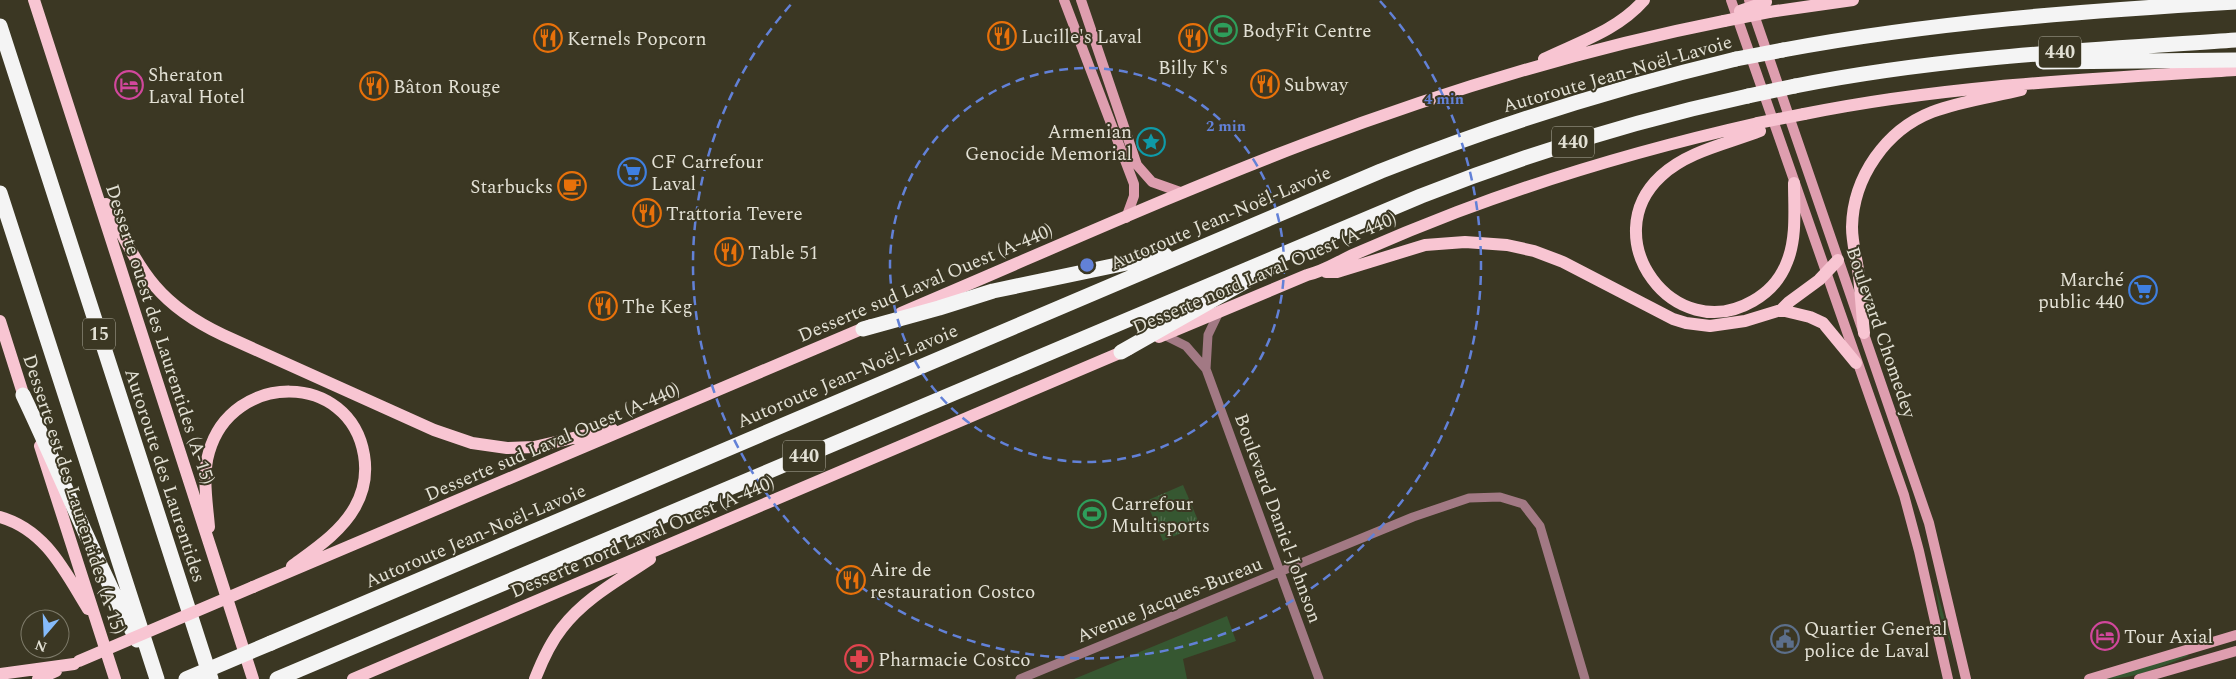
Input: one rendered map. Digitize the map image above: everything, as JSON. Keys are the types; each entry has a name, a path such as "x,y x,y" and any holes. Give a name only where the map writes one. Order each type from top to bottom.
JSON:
{"highway":[{"path":"2190,4 2220,0"},
{"name":"Autoroute Jean-Noël-Lavoie","path":"186,679 1381,171 1492,129 1625,87 1736,59 1782,50 1896,31 1978,20 2236,2"},
{"name":"Autoroute des Laurentides","path":"0,26 211,679"},
{"name":"440","path":"280,678 1326,235 1437,189 1530,156 1658,118 1795,86 1942,63 2045,53 2236,40"},
{"path":"1942,63 2236,60"},
{"path":"0,193 156,677"},
{"path":"1121,352 1326,235"},
{"path":"863,329 993,291 1072,276 1201,247"},
{"path":"24,395 62,476 110,589 156,677"}],"main road":[{"name":"Desserte ouest des Laurentides (A-15)","path":"34,0 254,679"},
{"path":"1521,71 1608,29 1628,16 1644,0"},
{"path":"1769,5 1853,0"},
{"name":"Desserte sud Laval Ouest (A-440)","path":"38,679 1183,194 1356,125 1521,71 1699,26 1769,5"},
{"name":"Desserte nord Laval Ouest (A-440)","path":"353,679 1121,352 1307,274 1321,272 1345,258 1395,237 1522,189 1637,153 1759,127 1804,114 1933,93 2065,80 2236,70"},
{"path":"1864,333 1853,237 1853,212 1863,179 1882,148 1900,131 1930,112 2065,80"},
{"path":"1759,127 1693,155 1673,166 1653,185 1642,204 1636,231 1641,258 1650,277 1672,298 1701,310 1730,310 1757,299 1776,282 1788,260 1793,238 1794,183"},
{"path":"89,173 142,272 160,292 184,313 210,329 434,430 472,443 521,448 550,444 650,419"},
{"path":"1321,272 1337,272 1425,246 1454,242 1488,242 1525,249 1552,258 1664,315 1686,323 1710,326 1728,325 1781,310 1826,273 1838,260"},
{"path":"1781,310 1810,317 1822,324 1856,363"},
{"name":"Desserte est des Laurentides (A-15)","path":"0,321 115,679"},
{"path":"210,547 206,467 211,444 224,421 244,403 269,392 288,390 316,396 338,410 354,429 364,452 365,480 359,499 344,523 322,543 278,576"},
{"path":"0,517 23,526 46,545 59,562 97,624"},
{"path":"534,679 556,637 575,613 598,593 675,542"},
{"path":"0,674 77,663"}],"street":[{"path":"1064,0 1134,184 1134,196 1126,218"},
{"path":"1081,0 1137,165 1152,182 1183,194"},
{"name":"Boulevard Chomedey","path":"1731,0 1912,525 1948,679"},
{"name":"Boulevard Chomedey","path":"1749,0 1934,538 1966,679"},
{"name":"Boulevard Daniel-Johnson","path":"1206,368 1208,335 1219,312"},
{"name":"Boulevard Daniel-Johnson","path":"1164,335 1186,346 1206,368 1319,679"},
{"name":"Avenue Jacques-Bureau","path":"1020,679 1280,570 1413,517 1469,498 1500,497 1523,504 1540,526 1585,679"},
{"path":"2089,679 2236,636"},
{"path":"2139,679 2157,676 2236,651"}],"green space":[{"path":"1183,485 1200,525 1163,541 1146,501"},
{"path":"1935,584 1954,653 1940,615"},
{"path":"1227,616 1236,641 1183,659 1187,679 1074,679"},
{"path":"2187,654 2188,656 2147,672 2126,677 2104,679"}],"place":[{"name":"BodyFit Centre","path":"1223,30"},
{"name":"Lucille's Laval","path":"1002,36"},
{"name":"Kernels Popcorn","path":"548,38"},
{"name":"Billy K's","path":"1193,38"},
{"name":"Subway","path":"1265,84"},
{"name":"Sheraton Laval Hotel","path":"129,85"},
{"name":"Bâton Rouge","path":"374,86"},
{"name":"Armenian Genocide Memorial","path":"1151,142"},
{"name":"CF Carrefour Laval","path":"632,172"},
{"name":"Starbucks","path":"572,186"},
{"name":"Trattoria Tevere","path":"647,213"},
{"name":"Table 51","path":"729,252"},
{"name":"Marché public 440","path":"2143,290"},
{"name":"The Keg","path":"603,306"},
{"name":"Carrefour Multisports","path":"1092,514"},
{"name":"Aire de restauration Costco","path":"851,580"},
{"name":"Tour Axial","path":"2105,636"},
{"name":"Quartier General police de Laval","path":"1785,639"},
{"name":"Pharmacie Costco","path":"859,659"}]}
